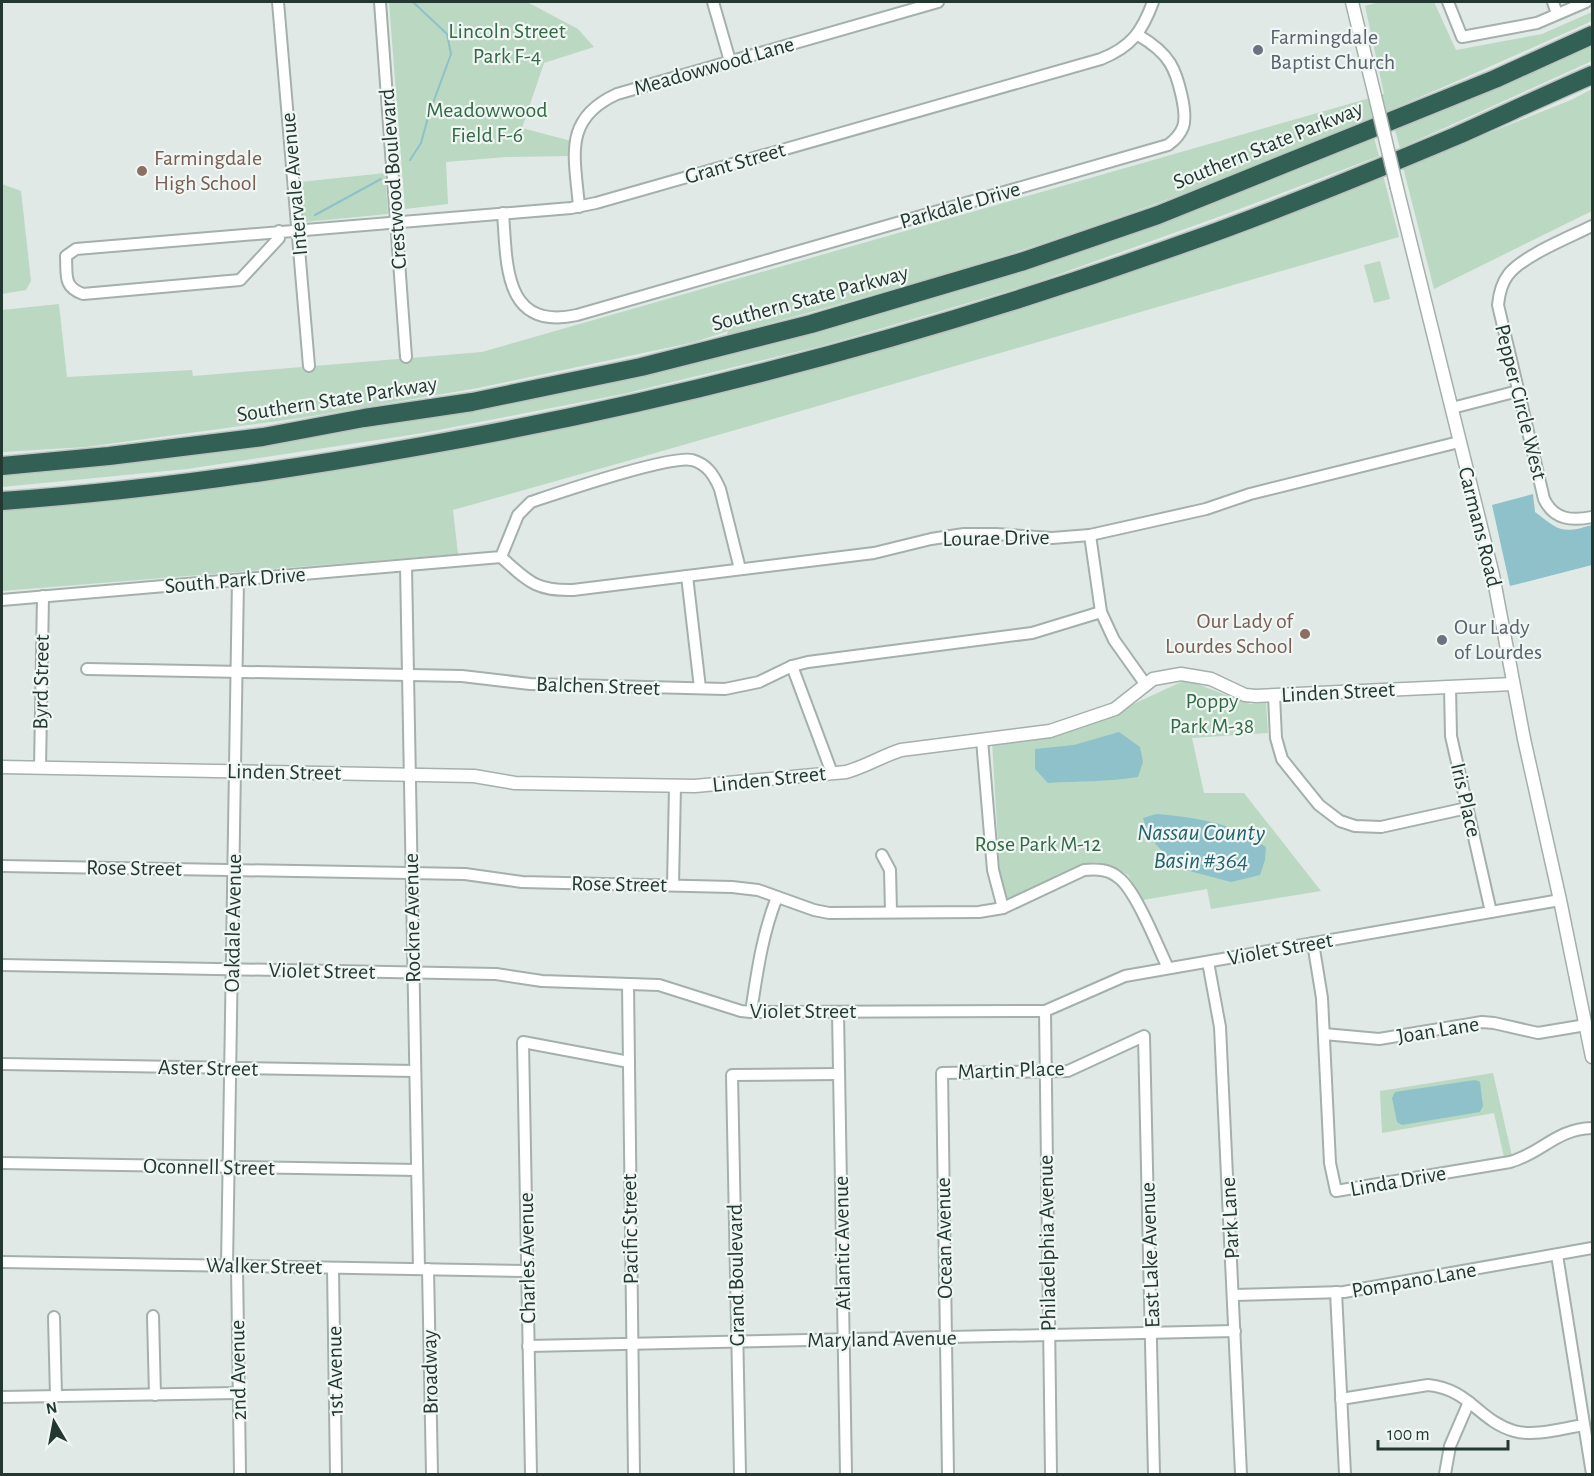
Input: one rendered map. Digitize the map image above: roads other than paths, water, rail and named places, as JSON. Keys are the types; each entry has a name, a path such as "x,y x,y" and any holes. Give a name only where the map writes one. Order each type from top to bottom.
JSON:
{"highway":[{"name":"Southern State Parkway","path":"2,464 35,463 263,437 364,418 472,402 640,367 811,324 1024,261 1158,215 1495,79 1593,35"},
{"path":"2,501 168,484 326,464 561,420 730,382 813,360 946,322 1186,243 1345,183 1593,75"}],"street":[{"name":"Intervale Avenue","path":"278,2 309,366"},
{"name":"Crestwood Boulevard","path":"380,2 406,357"},
{"path":"713,2 730,61"},
{"name":"Meadowwood Lane","path":"579,207 575,142 579,126 602,100 938,2"},
{"name":"Grant Street","path":"279,231 279,238 240,280 83,294 72,290 68,284 66,256 76,249 297,229 579,207 1101,59 1116,53 1138,35 1153,2"},
{"name":"Carmans Road","path":"1352,2 1493,575 1513,684 1593,1057"},
{"path":"1448,2 1462,37 1537,22 1586,2"},
{"path":"1553,2 1557,14"},
{"name":"Parkdale Drive","path":"503,213 510,282 515,294 529,309 542,316 560,319 623,302 1168,145 1178,137 1185,118 1176,80 1170,63 1160,51 1138,35"},
{"name":"Pepper Circle West","path":"1593,226 1516,267 1500,289 1498,305 1544,499 1553,512 1568,520 1593,517"},
{"path":"1452,408 1518,391"},
{"name":"Lourae Drive","path":"501,557 531,583 554,591 573,591 874,553 931,539 964,534 1052,538 1090,536 1206,509 1250,494 1459,442"},
{"path":"501,557 518,515 531,502 682,459 701,464 715,478 720,489 740,569"},
{"path":"1090,536 1101,612 1114,640 1146,685"},
{"name":"South Park Drive","path":"2,600 501,557"},
{"name":"Rockne Avenue","path":"406,566 417,1170 423,1269"},
{"path":"687,576 700,688"},
{"name":"Oakdale Avenue","path":"232,1266 228,1167 238,580"},
{"name":"Byrd Street","path":"40,768 43,596"},
{"name":"Balchen Street","path":"87,669 462,676 530,684 725,689 747,686 792,666 830,658 1032,633 1101,612"},
{"path":"792,666 832,773"},
{"name":"Linden Street","path":"2,767 410,774 474,776 515,783 675,786 846,772 861,768 885,755 901,750 1050,730 1115,709 1153,680 1180,674 1211,679 1245,695 1274,696 1513,684"},
{"name":"Iris Place","path":"1450,687 1451,736 1491,912"},
{"path":"1274,696 1276,738 1282,759 1319,805 1340,821 1355,826 1381,827 1467,808"},
{"path":"982,740 993,870 1003,908"},
{"path":"673,885 675,786"},
{"path":"882,855 890,870 891,912"},
{"name":"Rose Street","path":"2,866 465,874 522,882 732,887 758,890 829,913 980,912 1003,908 1084,870 1096,869 1108,871 1120,878 1130,890 1168,968"},
{"path":"751,1012 761,946 767,921 777,897"},
{"name":"Violet Street","path":"2,965 496,974 542,981 659,985 741,1011 751,1012 1045,1011 1125,976 1560,900"},
{"name":"Linda Drive","path":"1312,943 1323,998 1330,1163 1336,1191 1510,1162 1533,1153 1550,1140 1565,1133 1593,1128"},
{"name":"Park Lane","path":"1208,962 1220,1027 1241,1474"},
{"name":"Pacific Street","path":"628,984 634,1474"},
{"name":"Philadelphia Avenue","path":"1045,1011 1052,1474"},
{"name":"Atlantic Avenue","path":"838,1012 846,1474"},
{"name":"Joan Lane","path":"1324,1034 1379,1039 1482,1022 1538,1033 1586,1025"},
{"name":"Martin Place","path":"942,1073 1068,1071 1144,1036"},
{"name":"East Lake Avenue","path":"1144,1036 1154,1474"},
{"name":"Charles Avenue","path":"531,1474 523,1042 629,1062"},
{"name":"Aster Street","path":"2,1064 415,1071"},
{"name":"Ocean Avenue","path":"942,1073 948,1474"},
{"name":"Grand Boulevard","path":"740,1474 732,1074 839,1074"},
{"name":"Oconnell Street","path":"2,1163 417,1170"},
{"name":"Pompano Lane","path":"1234,1294 1336,1292 1593,1248"},
{"path":"1557,1255 1592,1474"},
{"name":"Walker Street","path":"2,1262 527,1271"},
{"name":"2nd Avenue","path":"232,1266 240,1474"},
{"name":"1st Avenue","path":"333,1268 336,1474"},
{"name":"Broadway","path":"423,1269 432,1474"},
{"path":"1336,1292 1345,1474"},
{"path":"153,1316 154,1395"},
{"path":"54,1317 56,1396"},
{"name":"Maryland Avenue","path":"528,1346 1235,1331"},
{"path":"1341,1399 1428,1385 1453,1390 1495,1423 1516,1432 1530,1433 1584,1425"},
{"path":"2,1397 238,1393"},
{"path":"1445,1474 1450,1446 1469,1402"}],"water":[{"path":"1533,494 1535,512 1556,527 1567,530 1592,525 1592,565 1510,586 1492,505"},
{"path":"1119,732 1140,747 1143,762 1138,777 1048,783 1035,769 1035,749 1074,745"},
{"name":"Nassau County Basin #364","path":"1156,814 1186,817 1217,824 1236,830 1255,840 1266,847 1260,875 1231,882 1178,868 1149,837 1143,818"},
{"path":"1475,1080 1480,1082 1483,1106 1480,1112 1402,1125 1397,1122 1392,1098 1395,1092"}],"waterway":[{"path":"410,160 421,143 451,54 447,34 413,2"},
{"path":"315,215 381,179"}],"place":[{"name":"Farmingdale Baptist Church","path":"1258,50"},
{"name":"Farmingdale High School","path":"142,171"},
{"name":"Our Lady of Lourdes School","path":"1305,634"},
{"name":"Our Lady of Lourdes","path":"1442,640"}],"park label":[{"name":"Lincoln Street Park F-4","path":"507,44"},
{"name":"Meadowwood Field F-6","path":"487,122"},
{"name":"Poppy Park M-38","path":"1212,714"},
{"name":"Rose Park M-12","path":"1038,844"}]}
